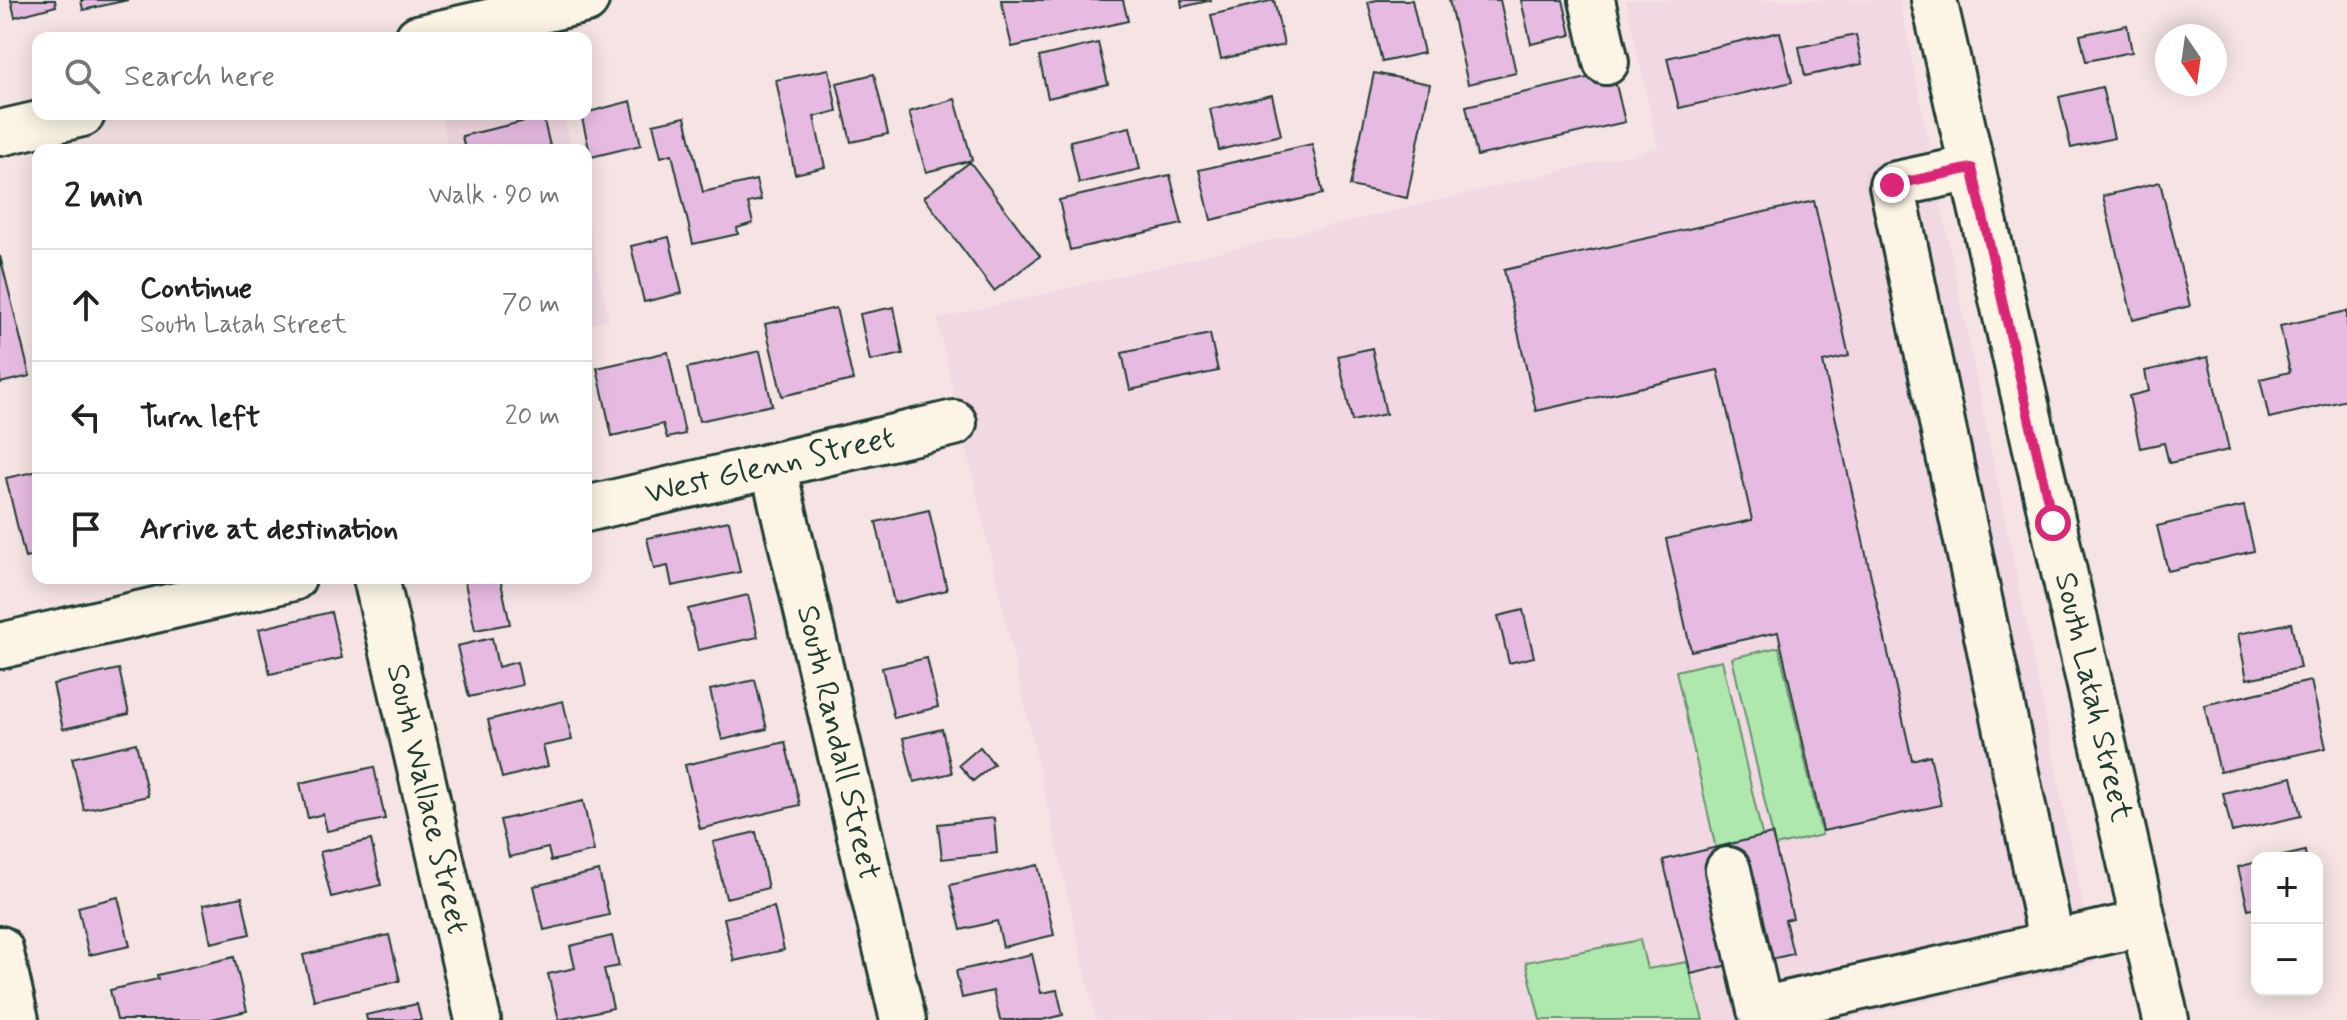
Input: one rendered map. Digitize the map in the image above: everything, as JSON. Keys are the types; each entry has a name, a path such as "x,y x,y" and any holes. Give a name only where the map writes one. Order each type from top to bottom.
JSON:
{"street":[{"path":"445,32 586,0"},
{"path":"1592,0 1606,62"},
{"name":"South Latah Street","path":"1934,0 2166,1020"},
{"path":"0,133 56,120"},
{"path":"1972,168 1892,185 2052,944"},
{"name":"West Glenn Street","path":"592,508 954,423"},
{"name":"South Randall Street","path":"773,466 903,1020"},
{"path":"0,646 267,584"},
{"name":"South Wallace Street","path":"377,584 478,1020"},
{"path":"1728,870 1760,1010 2144,923"},
{"path":"0,949 16,1020"}],"shaded area":[{"path":"1626,0 1900,0 2095,963 1844,1020 1096,1020 937,319 1658,148"},
{"path":"442,120 564,120 570,144 448,144"},
{"path":"592,242 609,319 592,323"}],"green space":[{"path":"1779,647 1822,835 1775,846 1732,658"},
{"path":"1722,660 1765,848 1718,858 1676,671"},
{"path":"1640,940 1647,969 1687,962 1703,1020 1540,1020 1526,962"}],"building":[{"path":"11,0 55,0 56,6 15,17"},
{"path":"81,0 128,0 83,10"},
{"path":"1001,0 1123,0 1128,21 1012,47"},
{"path":"1181,0 1212,0 1182,7"},
{"path":"1274,0 1284,45 1221,59 1211,15"},
{"path":"1412,0 1424,53 1382,62 1368,2"},
{"path":"1449,0 1500,0 1516,73 1468,84"},
{"path":"1521,0 1563,0 1571,35 1531,44"},
{"path":"2127,25 2132,52 2086,61 2080,35"},
{"path":"1780,32 1792,82 1679,108 1667,58"},
{"path":"1856,35 1862,64 1805,76 1799,47"},
{"path":"1098,43 1108,84 1048,98 1039,57"},
{"path":"829,69 837,111 814,117 825,167 795,174 776,80"},
{"path":"1613,72 1625,122 1477,156 1466,106"},
{"path":"1374,73 1430,84 1407,198 1350,186"},
{"path":"874,74 888,134 851,142 837,83"},
{"path":"2102,87 2114,138 2071,148 2059,97"},
{"path":"1272,95 1281,135 1219,150 1210,109"},
{"path":"955,99 972,160 926,172 909,112"},
{"path":"631,101 641,145 592,157 592,144 588,144 582,120 592,120 592,111"},
{"path":"685,117 703,192 756,180 761,200 748,203 753,223 737,228 738,234 693,244 672,154 661,157 653,124"},
{"path":"530,120 544,120 550,144 464,144 462,136"},
{"path":"1130,127 1140,169 1079,183 1070,141"},
{"path":"1312,144 1323,194 1211,220 1199,170"},
{"path":"970,162 1040,256 994,291 924,197"},
{"path":"1170,175 1182,224 1070,250 1059,200"},
{"path":"2160,182 2190,306 2133,320 2103,196"},
{"path":"1814,201 1849,356 1823,362 1912,760 1930,755 1941,805 1823,831 1778,632 1691,651 1666,539 1752,520 1718,370 1536,411 1504,270"},
{"path":"669,237 682,293 644,302 631,246"},
{"path":"0,256 30,376 0,383"},
{"path":"894,307 903,354 870,361 860,314"},
{"path":"836,308 853,380 782,396 765,324"},
{"path":"2347,311 2347,400 2269,418 2260,379 2290,372 2280,326"},
{"path":"1210,334 1218,371 1130,390 1122,353"},
{"path":"1372,348 1386,414 1352,421 1338,356"},
{"path":"760,351 772,405 699,421 687,368"},
{"path":"668,352 685,434 667,438 663,424 612,436 597,368"},
{"path":"2208,357 2229,450 2169,463 2164,443 2140,448 2129,396 2149,391 2145,371"},
{"path":"32,472 32,556 25,558 6,478"},
{"path":"2244,506 2254,551 2168,571 2157,526"},
{"path":"929,510 947,590 894,603 876,522"},
{"path":"729,521 740,572 672,586 668,566 654,569 647,538"},
{"path":"465,584 501,584 510,624 475,630"},
{"path":"748,595 758,637 698,650 688,609"},
{"path":"1523,610 1534,657 1509,663 1498,616"},
{"path":"331,612 342,658 270,674 259,629"},
{"path":"2291,623 2300,668 2247,679 2238,634"},
{"path":"492,638 498,667 517,662 522,685 469,697 457,646"},
{"path":"927,658 938,707 894,718 882,668"},
{"path":"119,669 129,714 63,729 53,684"},
{"path":"755,680 767,729 722,740 710,690"},
{"path":"2311,681 2326,748 2220,772 2204,705"},
{"path":"563,701 572,740 543,746 548,766 502,778 488,720"},
{"path":"942,729 952,773 914,782 903,738"},
{"path":"785,742 800,805 700,829 685,765"},
{"path":"136,743 148,796 84,810 72,758"},
{"path":"980,747 994,764 973,781 959,765"},
{"path":"374,767 385,819 327,831 323,814 308,818 300,783"},
{"path":"2292,777 2301,816 2232,832 2223,793"},
{"path":"583,801 594,851 551,861 548,848 509,857 500,820"},
{"path":"994,818 997,853 942,859 938,824"},
{"path":"756,832 768,888 726,898 713,842"},
{"path":"1772,834 1793,918 1785,920 1793,954 1771,959 1770,955 1691,974 1663,860"},
{"path":"371,840 381,885 331,897 320,852"},
{"path":"2251,864 2251,908 2248,909 2238,867"},
{"path":"1038,865 1054,935 1003,947 997,921 961,930 950,885"},
{"path":"599,871 609,915 544,930 534,886"},
{"path":"118,897 130,946 89,955 78,907"},
{"path":"242,897 250,934 211,943 203,905"},
{"path":"774,907 784,950 734,961 724,918"},
{"path":"389,935 400,981 314,1000 303,955"},
{"path":"612,936 619,966 604,969 613,1008 559,1020 548,974 575,968 570,946"},
{"path":"1032,954 1041,993 1057,990 1063,1015 1042,1020 1000,1020 993,991 962,998 956,971"},
{"path":"234,957 247,1011 207,1020 117,1020 110,990 158,979 157,975"},
{"path":"417,1004 421,1020 367,1020 366,1015"}],"route":[{"path":"1892,185 1972,168 2053,523"}]}
